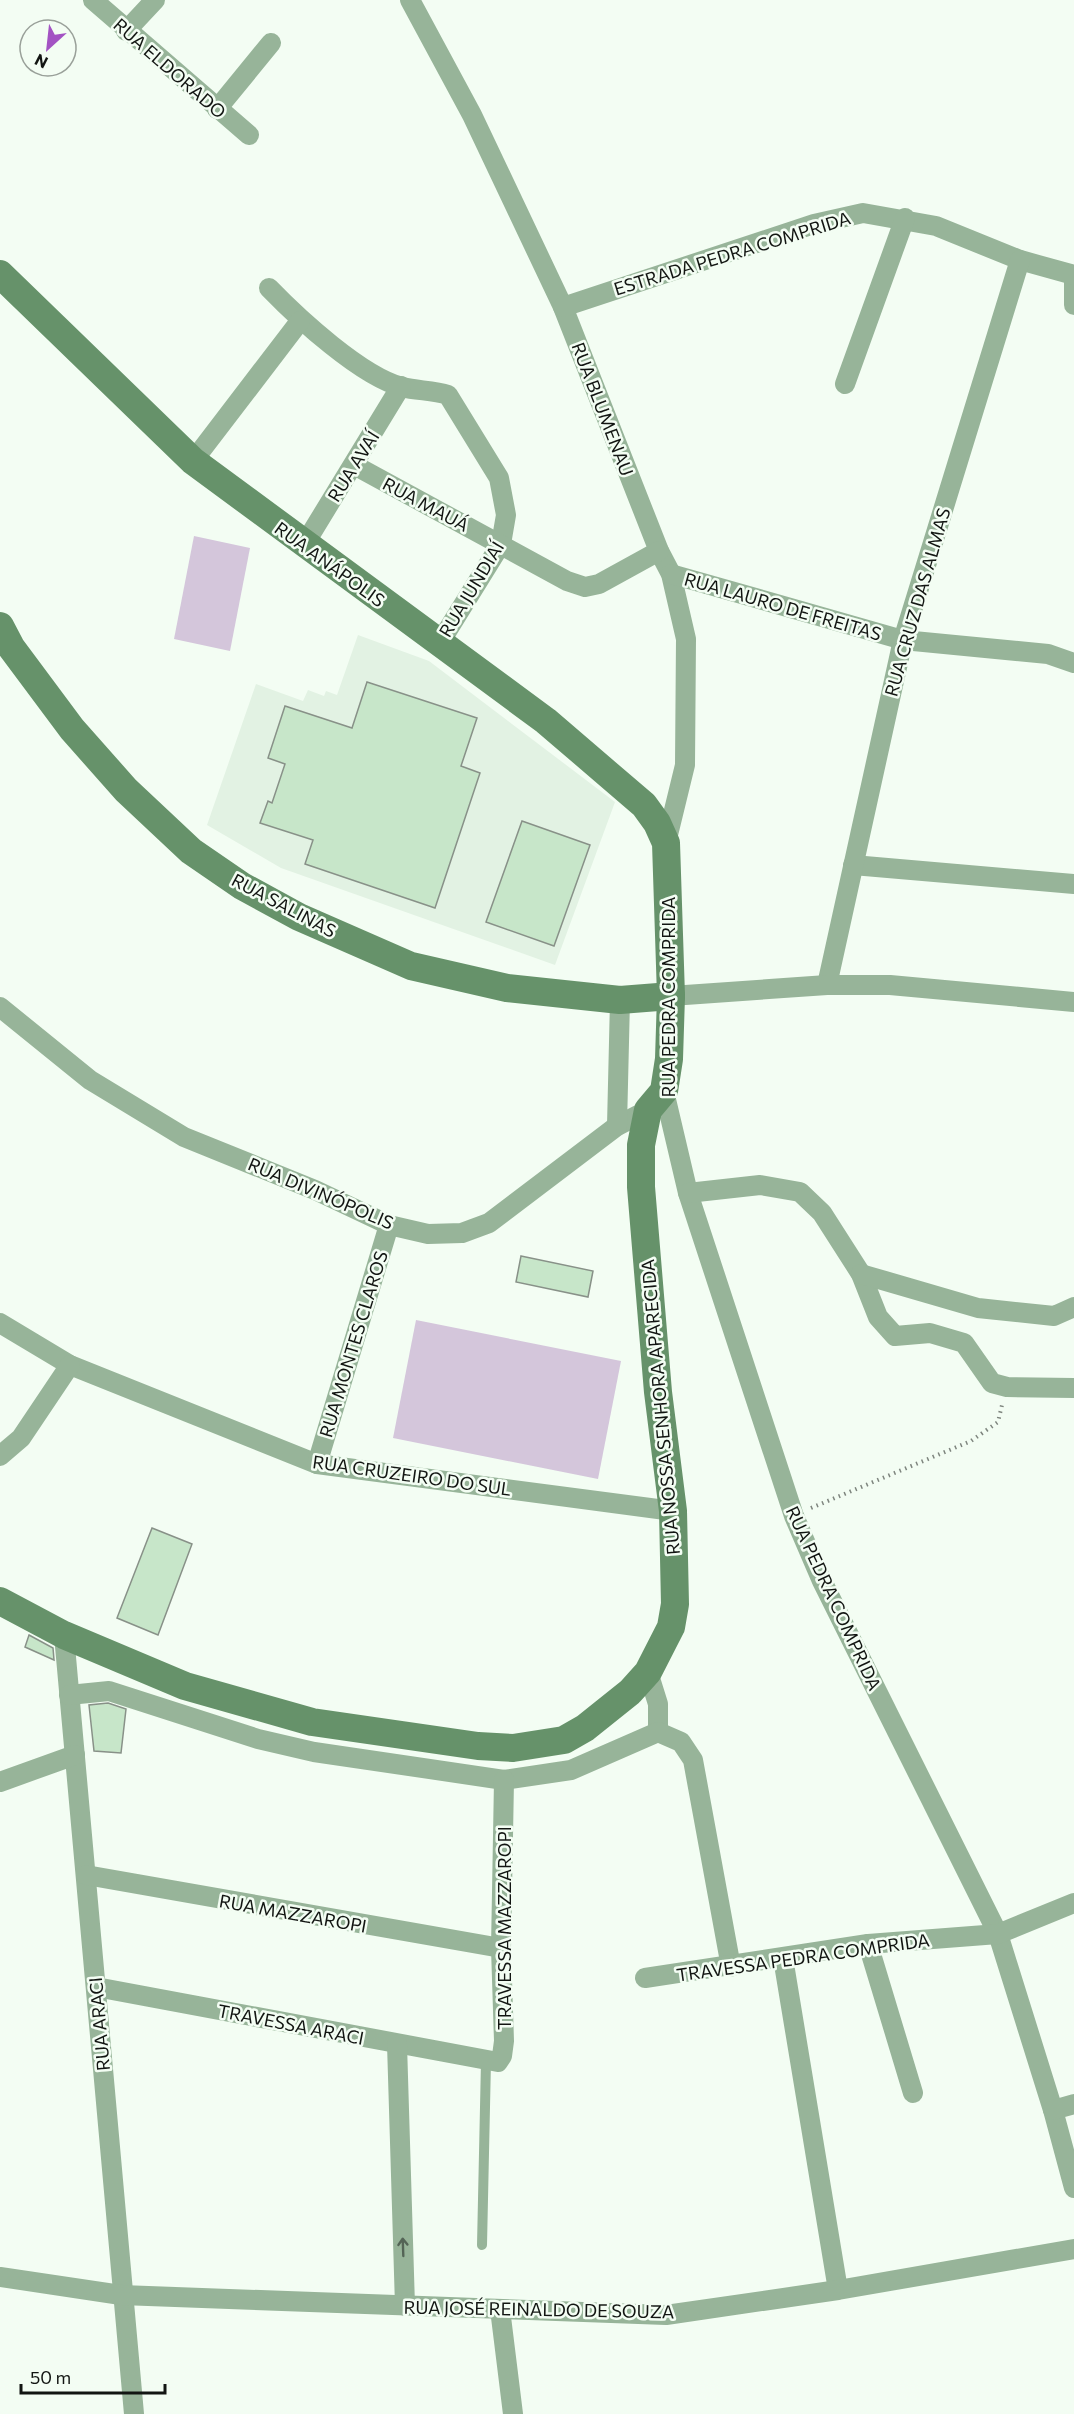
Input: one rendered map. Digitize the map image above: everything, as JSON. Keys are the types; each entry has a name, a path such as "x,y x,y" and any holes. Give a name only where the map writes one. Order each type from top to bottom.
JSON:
{"street":[{"name":"RUA ELDORADO","path":"93,0 126,31 249,135"},
{"path":"126,31 155,0"},
{"name":"RUA BLUMENAU","path":"410,0 472,116 563,307 659,551 671,574 686,639 685,765 666,843"},
{"path":"217,109 271,44"},
{"name":"ESTRADA PEDRA COMPRIDA","path":"563,307 814,224 863,213 904,218 936,226 1020,260 1074,276"},
{"path":"845,384 904,218"},
{"name":"RUA CRUZ DAS ALMAS","path":"827,985 903,640 1020,260"},
{"name":"RUA ANÁPOLIS","path":"0,274 193,461 304,545 546,721 644,805 657,823 666,843"},
{"path":"1074,276 1074,305"},
{"name":"RUA JUNDIAÍ","path":"269,288 300,321 363,367 401,387 448,394 499,478 506,515 501,544 439,644"},
{"path":"193,461 300,321"},
{"name":"RUA AVAÍ","path":"304,545 401,387"},
{"name":"RUA MAUÁ","path":"354,465 567,581 585,588 599,584 659,551"},
{"name":"RUA LAURO DE FREITAS","path":"671,574 903,640 1048,654 1074,663"},
{"name":"RUA SALINAS","path":"4,643 72,729 126,790 191,851 242,886 299,917 411,966 507,988 620,999 671,996"},
{"name":"RUA PEDRA COMPRIDA","path":"666,843 671,996 669,1059 656,1101 794,1516 822,1581 998,1934 1053,2110 1074,2188"},
{"path":"853,865 1074,884"},
{"path":"671,996 827,985 890,985 1074,1002"},
{"path":"617,1126 620,999"},
{"name":"RUA DIVINÓPOLIS","path":"0,1007 90,1080 175,1132 315,1190 389,1225 428,1234 462,1233 489,1223 617,1126 656,1101"},
{"name":"RUA NOSSA SENHORA APARECIDA","path":"0,1601 64,1635 185,1686 312,1722 513,1749 548,1744 585,1728 630,1692 648,1672 671,1627 675,1604 673,1511 658,1392 641,1187 641,1144 656,1101"},
{"path":"688,1193 760,1185 800,1192 822,1213 861,1274 878,1317 895,1336 930,1333 964,1343 992,1383 1006,1387 1074,1388"},
{"name":"RUA MONTES CLAROS","path":"317,1464 389,1225"},
{"path":"861,1274 978,1308 1054,1316 1074,1306"},
{"name":"RUA CRUZEIRO DO SUL","path":"0,1323 70,1365 317,1464 673,1511"},
{"path":"0,1456 21,1438 70,1365"},
{"name":"RUA ARACI","path":"64,1635 121,2295 134,2414"},
{"path":"648,1672 658,1704 658,1732"},
{"path":"69,1695 109,1691 258,1739 314,1752 504,1780 571,1770 658,1732 681,1742 693,1760 731,1967"},
{"path":"0,1782 75,1755"},
{"name":"TRAVESSA MAZZAROPI","path":"486,2061 498,2062 502,2056 504,1780"},
{"name":"RUA MAZZAROPI","path":"86,1875 501,1948"},
{"name":"TRAVESSA PEDRA COMPRIDA","path":"645,1978 731,1967 868,1944 998,1934 1074,1903"},
{"path":"868,1944 913,2093"},
{"path":"783,1958 838,2290"},
{"name":"TRAVESSA ARACI","path":"96,1987 486,2061"},
{"path":"397,2044 405,2306"},
{"path":"1053,2110 1074,2104"},
{"name":"RUA JOSÉ REINALDO DE SOUZA","path":"0,2277 121,2295 666,2315 838,2290 1074,2249"},
{"path":"500,2309 513,2414"}],"lane":[{"path":"482,2245 486,2061"}],"path":[{"path":"794,1516 971,1441 998,1422 1006,1387"}],"shaded area":[{"path":"194,536 250,548 230,651 174,639"},
{"path":"358,635 429,661 615,802 555,965 281,868 207,825 256,684 303,701 308,690 324,696 326,691 337,695"},
{"path":"416,1320 621,1361 598,1479 393,1438"}],"building":[{"path":"367,682 477,718 461,766 480,773 435,908 305,864 313,840 260,823 268,801 272,803 285,764 268,758 285,706 352,728"},
{"path":"522,821 590,845 554,946 486,922"},
{"path":"521,1256 593,1271 588,1297 516,1282"},
{"path":"152,1528 192,1544 158,1635 117,1618"},
{"path":"29,1635 53,1648 54,1660 25,1647"},
{"path":"108,1703 126,1709 121,1753 94,1751 89,1705"}]}
